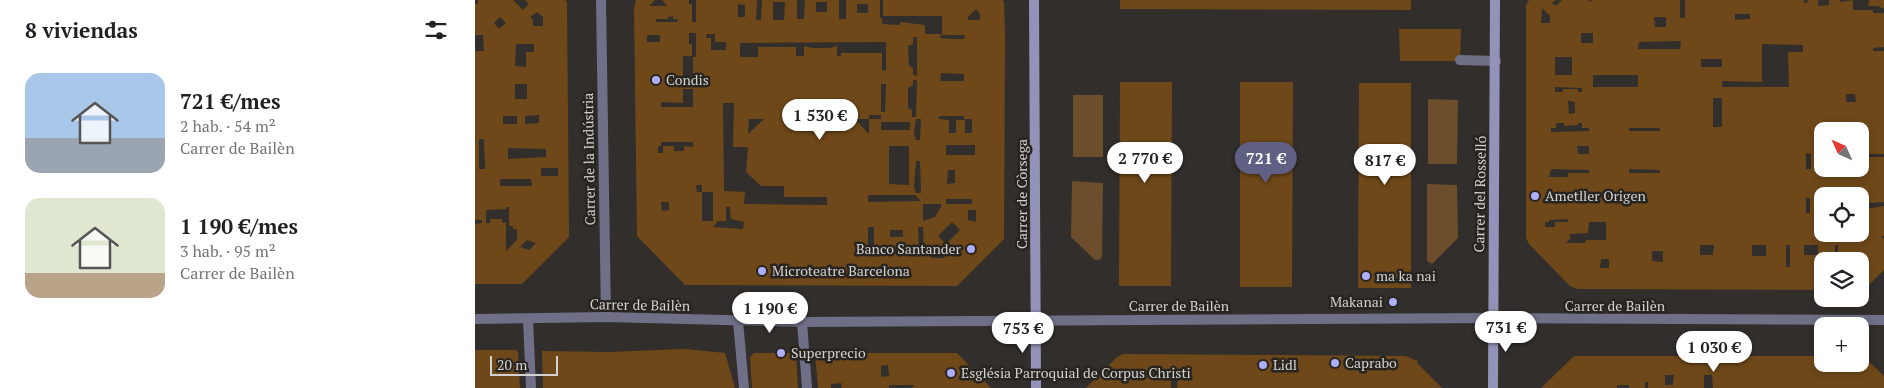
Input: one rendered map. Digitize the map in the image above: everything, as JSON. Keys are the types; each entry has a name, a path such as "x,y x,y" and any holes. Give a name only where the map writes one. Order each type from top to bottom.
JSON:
{"main road":[{"name":"Carrer de Còrsega","path":"1034,0 1036,388"},
{"name":"Carrer del Rosselló","path":"1493,388 1495,0"}],"street":[{"name":"Carrer de la Indústria","path":"601,0 606,317"},
{"path":"1460,60 1496,60"},
{"name":"Carrer de Bailèn","path":"475,319 606,317 802,322 1493,318 1884,320"},
{"path":"528,319 531,388"},
{"path":"738,321 744,388"},
{"path":"802,322 807,388"}],"shaded area":[{"path":"1073,95 1103,95 1103,157 1073,157"},
{"path":"1428,99 1458,100 1457,164 1428,164"},
{"path":"1072,181 1103,183 1102,257 1099,260 1095,260 1071,237"},
{"path":"1427,184 1457,185 1458,238 1432,264 1427,261"}],"building":[{"path":"478,0 513,0 523,10 529,4 525,0 565,0 567,2 569,237 522,284 475,284 475,224 482,223 482,220 475,220 475,51 484,51 483,35 475,35 475,4 478,4","holes":["537,12 543,17 543,26 533,26 533,20 530,17","500,17 506,23 499,29 494,23","516,44 534,44 534,52 526,52 526,67 515,66","515,84 527,84 527,99 515,99","539,115 539,123 525,124 525,116","503,116 517,116 517,124 503,124","479,139 484,139 485,169 479,169","508,148 546,149 546,157 508,159","541,168 558,168 558,176 541,176","500,179 531,179 532,186 500,186","506,207 509,207 509,226 517,229 517,240 506,251 506,222 502,223 502,219 490,219 490,223 486,223 486,210 506,209","527,240 536,243 529,250 520,247"]},
{"path":"636,0 655,0 649,6 667,6 662,0 689,0 689,4 692,4 692,22 696,22 696,0 757,0 756,20 761,20 762,0 797,0 797,19 804,19 805,0 839,0 839,19 846,19 846,0 880,0 882,24 900,25 900,22 925,25 925,34 941,34 940,38 964,39 965,35 942,35 942,16 883,16 883,0 1002,0 1004,2 1005,34 1004,239 957,286 685,285 637,236 634,9","holes":["773,2 785,2 784,20 773,20","816,2 827,2 827,12 816,12","738,4 745,5 745,17 738,17","857,4 868,4 868,13 857,13","976,9 980,14 980,20 968,20 968,17","673,16 673,19 677,19 678,22 656,22 656,19 668,19 668,17","689,33 696,33 696,57 693,57 693,76 683,76 683,56 692,56 692,44 689,44","707,34 715,34 715,42 726,42 726,50 711,50 711,38 706,38","647,35 660,35 660,42 647,42","913,37 917,37 917,76 913,75 913,68 909,66 908,46 913,44","886,42 886,70 882,71 882,53 841,53 841,56 837,56 837,46 830,48 804,46 804,56 796,56 796,47 758,47 758,57 740,57 740,43","941,73 964,74 964,81 940,81","913,80 917,80 916,117 912,117 912,110 908,108 908,88 913,85","881,84 886,84 885,112 881,112","683,89 693,89 693,107 661,107 661,102 683,103","723,103 734,103 733,147 748,147 746,172 761,186 784,186 784,197 827,197 827,205 744,204 745,192 724,191","796,106 804,107 804,119 795,117","840,107 840,115 853,115 853,119 836,119 836,108","869,115 881,115 881,119 869,119","939,116 964,116 964,120 956,120 956,133 949,133 949,120 939,119","749,119 764,119 748,134","855,119 869,119 869,134","916,119 921,119 920,140 916,140 914,133","965,119 972,119 972,133 965,133","881,122 910,122 910,130 881,130","661,142 693,142 693,147 684,146 684,151 674,151 674,146 663,146 663,153 658,153 658,146 661,146","946,145 975,145 975,155 946,155","889,146 909,146 909,185 889,184","916,161 920,161 921,193 916,193 914,187","948,170 955,170 955,183 947,184","696,185 702,185 702,192 697,192","702,192 713,192 713,221 702,221","868,195 915,195 921,201 868,202","946,199 972,199 972,204 946,204","661,202 669,202 669,210 662,211","923,204 941,204 941,207 935,217 923,221","726,207 730,207 731,219 744,222 743,229 713,227 718,221 726,221","968,210 976,210 976,222 968,220","952,222 960,230 946,244 938,236","868,227 874,227 874,253 868,253","918,227 923,227 924,253 919,253","890,230 903,230 903,237 890,237","930,249 940,249 944,253 944,258 931,258"]},
{"path":"1120,0 1411,0 1411,10 1120,9"},
{"path":"1529,0 1556,0 1552,3 1556,6 1562,0 1589,0 1589,2 1593,0 1680,0 1680,18 1685,18 1685,0 1804,0 1804,3 1807,3 1808,0 1818,0 1818,6 1829,5 1829,0 1840,0 1840,2 1853,0 1853,10 1873,10 1873,13 1884,13 1884,47 1873,48 1873,51 1884,51 1884,154 1869,154 1869,122 1814,122 1814,178 1869,178 1869,157 1884,157 1884,202 1869,203 1869,187 1814,187 1814,242 1869,242 1869,208 1884,206 1884,236 1881,236 1884,239 1884,270 1869,285 1869,252 1838,252 1838,245 1835,245 1835,252 1818,252 1818,245 1804,245 1804,255 1814,255 1814,290 1578,289 1570,286 1529,244 1526,238 1526,5","holes":["1542,8 1550,16 1550,23 1541,23","1735,14 1750,14 1750,19 1735,20","1654,17 1666,17 1666,27 1655,27","1581,33 1593,33 1593,43 1581,43","1681,41 1680,49 1638,49 1639,42","1762,44 1803,45 1803,52 1788,52 1789,87 1722,87 1722,81 1762,82","1555,57 1572,57 1572,75 1555,75","1701,59 1722,59 1722,67 1701,67","1593,75 1638,75 1638,87 1593,87","1555,87 1582,88 1582,92 1578,92 1578,89 1563,89 1563,92 1555,92","1846,94 1855,94 1856,102 1846,102","1713,98 1722,98 1722,127 1713,127","1568,101 1575,102 1575,113 1569,114","1556,123 1564,123 1564,126 1582,123 1582,128 1589,128 1589,131 1551,132 1551,128 1556,128","1629,128 1660,128 1660,131 1629,131","1577,146 1589,146 1589,154 1578,154","1806,153 1811,154 1811,169 1806,169","1551,169 1589,170 1589,173 1568,173 1568,177 1549,177","1629,169 1660,170 1660,173 1629,173","1806,198 1810,198 1810,213 1806,213","1568,219 1568,222 1555,222 1555,227 1545,227 1545,222 1549,222 1549,220","1589,222 1606,222 1606,240 1566,243 1570,239 1570,234 1588,233","1700,245 1714,245 1713,255 1700,255","1752,245 1766,245 1766,256 1752,256","1786,245 1790,245 1790,267 1786,267","1652,251 1663,251 1663,262 1652,261","1601,259 1609,259 1609,268 1600,268"]},
{"path":"1869,0 1884,0 1884,9 1878,6 1868,6"},
{"path":"1399,29 1461,29 1460,61 1400,61"},
{"path":"1120,82 1172,82 1171,286 1119,286"},
{"path":"1240,82 1293,82 1292,287 1240,287"},
{"path":"1359,83 1411,83 1411,288 1358,288"},
{"path":"685,349 725,353 735,388 543,388 542,351 610,352"},
{"path":"475,350 516,350 518,352 520,388 475,388"},
{"path":"754,353 791,353 796,357 798,388 752,388 750,357"},
{"path":"815,353 957,353 991,388 911,388 915,385 889,385 889,388 842,388 841,383 831,384 831,388 818,388","holes":["888,365 889,376 881,377 881,366"]},
{"path":"1123,354 1405,356 1418,361 1417,363 1442,388 1177,388 1178,377 1171,377 1171,388 1086,388 1117,357"},
{"path":"1574,356 1814,356 1814,372 1869,372 1869,362 1884,376 1884,388 1713,388 1712,375 1704,375 1704,388 1648,388 1648,382 1645,382 1645,388 1629,388 1629,385 1617,385 1617,388 1541,388","holes":["1665,375 1674,375 1673,385 1665,385"]}],"place":[{"name":"Condis","path":"656,80"},
{"name":"Ametller Origen","path":"1535,196"},
{"name":"Banco Santander","path":"971,249"},
{"name":"Microteatre Barcelona","path":"762,271"},
{"name":"ma ka nai","path":"1366,276"},
{"name":"Makanai","path":"1393,302"},
{"name":"Superprecio","path":"781,353"},
{"name":"Caprabo","path":"1335,363"},
{"name":"Lidl","path":"1263,365"},
{"name":"Església Parroquial de Corpus Christi","path":"951,373"}]}
